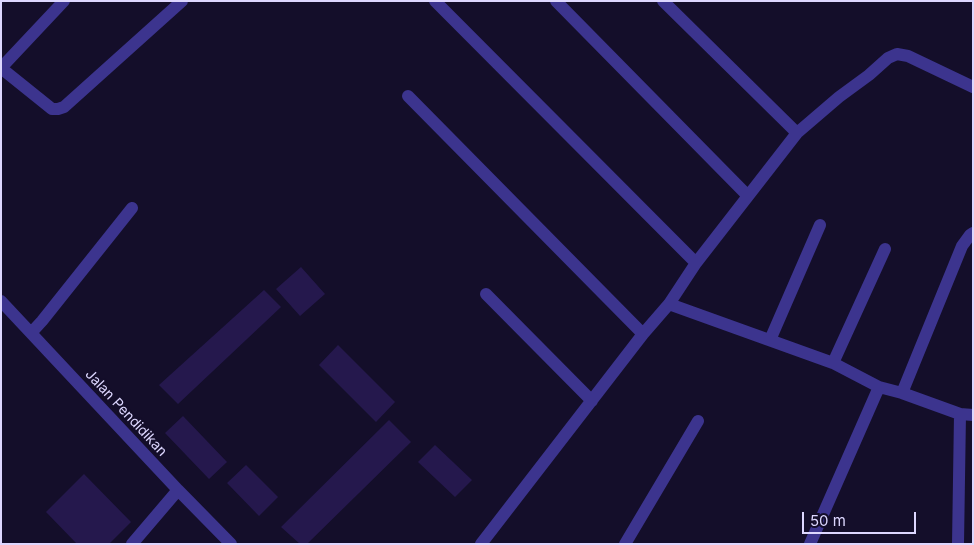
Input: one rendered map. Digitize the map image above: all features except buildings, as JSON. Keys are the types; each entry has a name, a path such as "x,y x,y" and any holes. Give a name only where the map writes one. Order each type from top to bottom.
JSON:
{"street":[{"path":"64,1 1,68 52,109 64,107 182,1"},
{"path":"435,1 696,264"},
{"path":"556,1 748,196"},
{"path":"663,1 797,133"},
{"path":"481,544 643,334 670,304 696,264 797,133 888,58 897,54 908,56 973,87"},
{"path":"408,96 643,334"},
{"path":"31,333 132,208"},
{"path":"770,340 820,225"},
{"path":"902,393 962,246 973,233"},
{"path":"833,363 885,249"},
{"path":"486,294 592,402"},
{"name":"Jalan Pendidikan","path":"1,301 231,544"},
{"path":"670,304 833,363 880,387 967,415 958,544"},
{"path":"810,544 880,387"},
{"path":"625,544 698,421"},
{"path":"132,544 178,490"}]}
